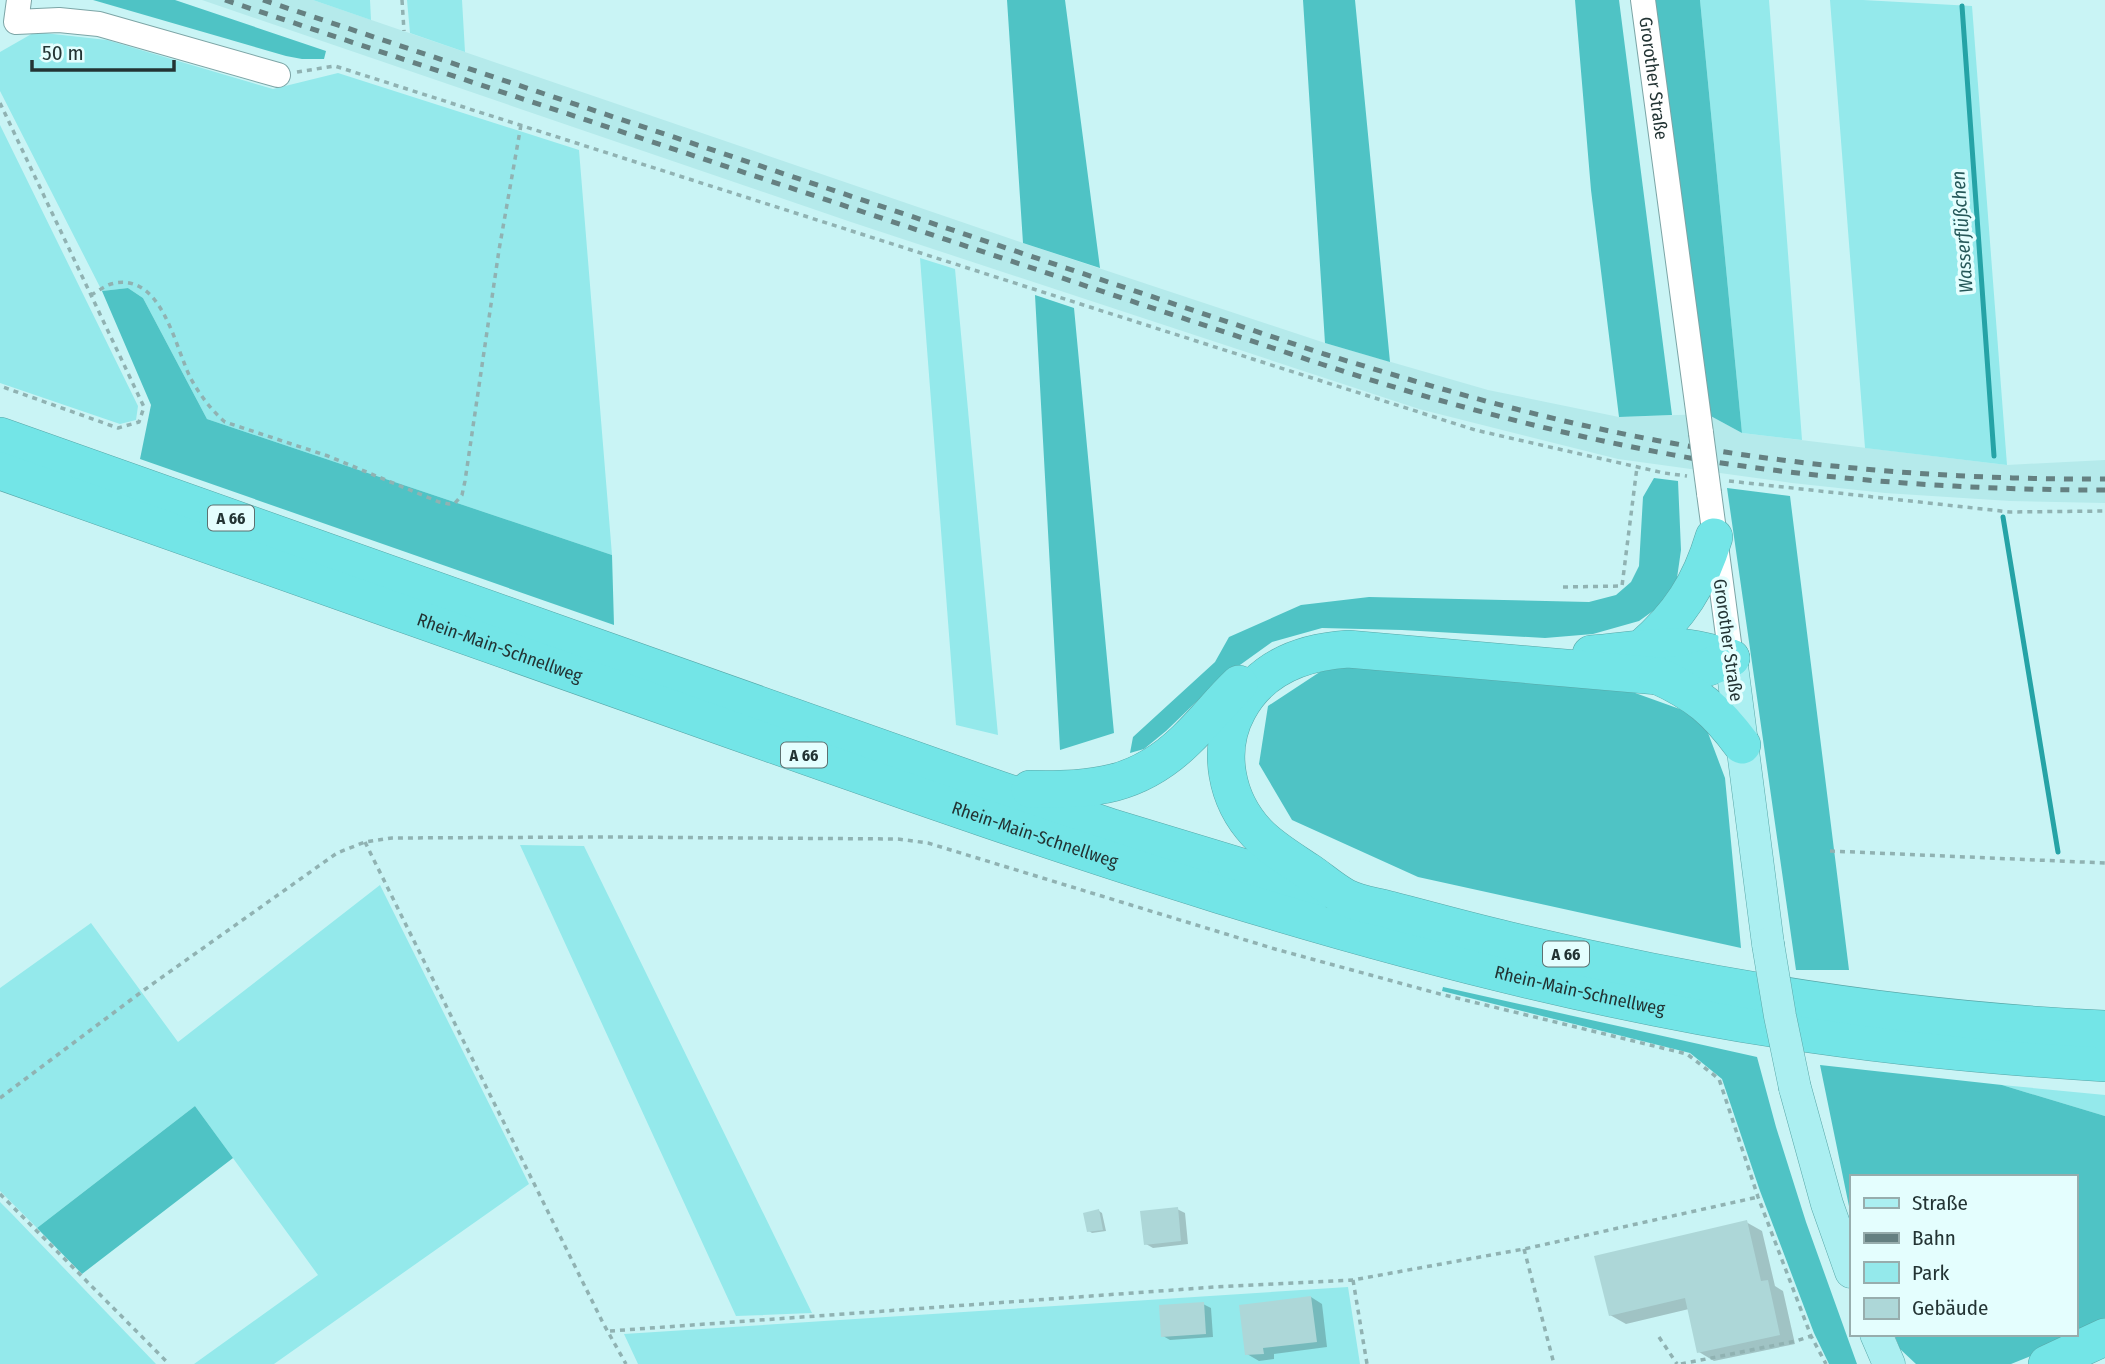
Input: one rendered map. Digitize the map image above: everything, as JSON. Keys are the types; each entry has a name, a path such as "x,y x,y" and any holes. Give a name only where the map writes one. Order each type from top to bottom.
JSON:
{"highway":[{"name":"Rhein-Main-Schnellweg","path":"0,436 998,789 1126,832 1346,898"},
{"name":"Rhein-Main-Schnellweg","path":"0,471 986,820 1265,910 1485,969 1698,1016 1856,1041 2105,1063"},
{"path":"1650,662 1708,558 1714,537"},
{"path":"998,789 1092,788 1145,771 1187,739 1250,672 1277,654 1325,639 1359,638 1562,654 1617,652 1686,675 1731,657"},
{"path":"1346,898 1258,834 1247,822 1232,792 1226,760 1230,727 1245,697 1269,673 1298,658 1348,649 1650,662 1706,703 1726,722 1742,745"},
{"name":"A 66","path":"1346,898 1566,954 1777,995 1936,1017 2105,1029"},
{"path":"2015,1057 2105,1081"},
{"path":"2047,1364 2105,1337"},
{"path":"2082,1364 2105,1352"}],"main road":[{"name":"Grorother Straße","path":"1731,657 1780,1017 1795,1088 1827,1204 1850,1269"},
{"path":"1877,1336 1889,1364"}],"street":[{"path":"19,0 16,22 60,20 99,24 278,75"},
{"name":"Grorother Straße","path":"1643,0 1701,433 1718,487 1714,537 1731,657"}],"path":[{"path":"402,0 404,31"},
{"path":"278,75 335,66 1475,430 1637,467 1689,476"},
{"path":"0,103 144,407 139,422 118,428 0,386"},
{"path":"91,295 111,284 126,283 151,294 169,323 191,378 212,411 225,422 328,456 439,502 455,503 462,495 465,481 499,250 521,125"},
{"path":"1563,587 1622,586 1637,467"},
{"path":"1718,487 2010,512 2105,511"},
{"path":"0,1098 144,990 337,853 365,842 392,838 605,837 898,839 928,843 1275,949 1453,997 1687,1054 1719,1079 1758,1197 1811,1336 1826,1364"},
{"path":"365,842 626,1364"},
{"path":"1830,851 2105,863"},
{"path":"0,1194 169,1364"},
{"path":"610,1331 1202,1288 1353,1280 1524,1249 1758,1197"},
{"path":"1524,1249 1554,1364"},
{"path":"1353,1280 1367,1364"},
{"path":"1659,1337 1679,1364 1811,1336"}],"shaded area":[{"path":"93,0 175,0 326,51 324,59 286,56"},
{"path":"202,0 313,0 1023,243 1325,343 1488,390 1619,417 1707,414 1742,433 2007,465 2105,460 2105,503 2010,501 1885,493 1792,483 1618,459 1419,409 851,222"},
{"path":"1007,0 1065,0 1100,268 1023,243"},
{"path":"1303,0 1355,0 1390,362 1325,343"},
{"path":"1575,0 1619,0 1672,415 1619,417 1591,190"},
{"path":"1654,0 1700,0 1742,433 1707,414"},
{"path":"128,288 143,298 207,419 612,555 614,625 140,459 151,405 102,291"},
{"path":"1035,295 1074,308 1114,733 1060,750"},
{"path":"1654,478 1678,481 1681,550 1676,585 1660,606 1639,621 1593,634 1545,638 1322,628 1272,642 1219,680 1144,749 1130,753 1133,737 1215,662 1229,637 1301,605 1369,597 1589,602 1616,595 1631,582 1639,566 1643,497"},
{"path":"1727,488 1790,496 1849,970 1796,970"},
{"path":"1335,662 1624,689 1702,717 1725,778 1741,948 1418,877 1292,820 1259,764 1268,706"},
{"path":"1443,987 1757,1057 1806,1222 1857,1364 1829,1364 1814,1333 1760,1191 1722,1079 1690,1053 1442,991"},
{"path":"1820,1065 2002,1085 2105,1116 2105,1324 2070,1340 2011,1364 1916,1364 1900,1349 1895,1336 2077,1336 2077,1175 1850,1175 1850,1211"},
{"path":"195,1106 233,1158 82,1274 37,1228"}],"green space":[{"path":"313,0 370,0 371,20"},
{"path":"407,0 462,0 465,52 410,33"},
{"path":"1700,0 1769,0 1802,440 1742,433"},
{"path":"1830,0 1972,6 2007,465 1865,448"},
{"path":"35,32 107,40 273,89 338,73 579,150 612,555 207,419 143,298 128,288 102,291 0,91 0,52"},
{"path":"0,125 138,406 136,420 120,424 0,383"},
{"path":"920,258 955,269 998,735 956,725"},
{"path":"520,845 584,846 812,1313 736,1316"},
{"path":"380,885 529,1184 274,1364 194,1364 318,1275 195,1106 37,1228 0,1191 0,988 91,923 178,1042"},
{"path":"2002,1085 2105,1095 2105,1116"},
{"path":"0,1202 12,1214 156,1364 0,1364"},
{"path":"1348,1287 1360,1364 638,1364 624,1334"}],"building":[{"path":"1178,1207 1181,1241 1144,1245 1140,1211"},
{"path":"1099,1209 1103,1230 1087,1232 1083,1213"},
{"path":"1747,1220 1761,1281 1768,1280 1780,1335 1697,1353 1685,1298 1609,1316 1594,1256"},
{"path":"1311,1296 1317,1342 1263,1348 1264,1354 1245,1355 1239,1305"},
{"path":"1204,1302 1206,1334 1161,1337 1159,1305"}],"waterway":[{"name":"Wasserflüßchen","path":"1962,6 1994,456"},
{"name":"Wasserflüßchen","path":"2003,517 2058,852"}],"railway":[{"path":"225,0 1321,364 1510,419 1654,451 1803,474 1953,486 2105,490"},
{"path":"263,0 1324,354 1499,405 1667,442 1791,461 1979,477 2105,479"}]}
